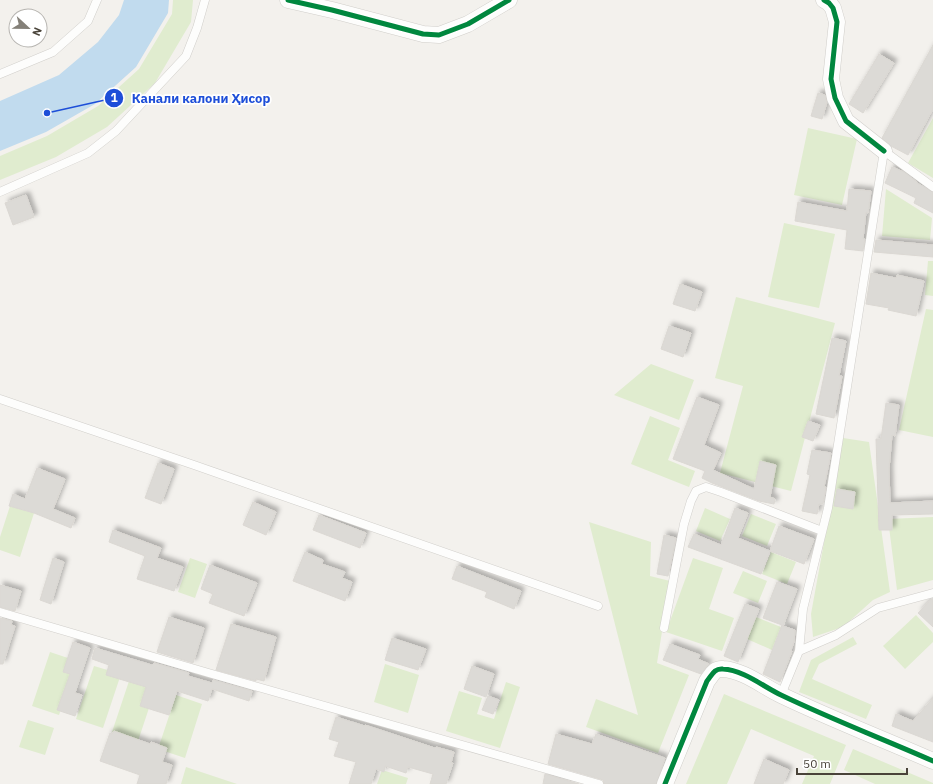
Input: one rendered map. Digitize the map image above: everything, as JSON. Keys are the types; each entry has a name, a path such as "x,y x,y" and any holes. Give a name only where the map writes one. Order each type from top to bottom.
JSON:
{"street":[{"path":"288,0 424,34 439,35 468,24 509,0"},
{"path":"824,0 833,8 837,22 831,79 835,98 846,121 884,152"},
{"path":"665,784 708,681 714,671 721,669 735,672 752,679 780,695 933,761"}],"lane":[{"path":"0,74 53,52 88,22 97,0"},
{"path":"0,192 88,153 116,131 186,56 206,0"},
{"path":"780,695 799,651 803,609 828,508 884,152 933,187"},
{"path":"0,400 60,418 598,606"},
{"path":"664,628 684,524 696,490 706,487 822,531"},
{"path":"799,651 836,635 878,608 933,593"},
{"path":"0,612 599,784"}],"green space":[{"path":"173,0 193,0 191,22 155,83 107,127 56,157 0,180 0,156 47,136 98,106 139,69 172,14"},
{"path":"933,118 933,178 908,163"},
{"path":"808,128 857,139 842,205 794,195"},
{"path":"886,189 932,218 930,240 882,236"},
{"path":"784,223 835,234 819,308 768,297"},
{"path":"928,261 933,261 933,296 925,295"},
{"path":"736,297 835,323 791,491 720,473 743,386 715,378"},
{"path":"926,309 933,310 933,437 899,430"},
{"path":"651,364 694,380 679,420 614,395"},
{"path":"650,416 680,428 668,460 695,471 689,487 631,464"},
{"path":"843,438 869,442 890,592 873,600 843,627 813,637 811,614"},
{"path":"10,506 34,513 20,557 0,550 0,537"},
{"path":"705,508 730,519 720,541 696,531"},
{"path":"751,514 776,524 767,546 742,536"},
{"path":"933,517 933,580 897,590 888,519"},
{"path":"589,522 651,542 650,576 670,581 657,663 689,675 658,753 586,727 596,699 638,715"},
{"path":"771,552 796,562 787,584 762,574"},
{"path":"190,558 207,564 195,598 178,592"},
{"path":"693,558 723,568 709,609 734,618 722,651 666,632"},
{"path":"743,571 767,581 758,603 733,593"},
{"path":"916,615 933,633 933,642 905,669 883,646"},
{"path":"756,617 781,627 772,650 747,639"},
{"path":"853,637 857,644 819,664 812,679 872,705 866,719 799,692 811,660"},
{"path":"50,652 77,661 59,715 32,706"},
{"path":"385,664 419,675 408,713 374,702"},
{"path":"94,666 121,674 103,728 76,719"},
{"path":"130,678 156,687 138,741 112,732"},
{"path":"506,682 520,687 500,748 446,731 459,691 482,698 477,714 494,719"},
{"path":"724,694 846,745 830,784 802,784 814,756 751,729 727,784 686,784"},
{"path":"176,695 202,704 185,758 158,749"},
{"path":"28,720 54,728 45,755 19,747"},
{"path":"853,749 933,784 875,784 844,770"},
{"path":"186,767 237,784 181,784"},
{"path":"382,770 408,778 406,784 377,784"}],"water":[{"path":"124,0 169,0 168,13 136,67 95,104 46,132 0,151 0,101 59,75 98,42 119,15"}],"building":[{"path":"933,45 933,109 908,155 891,146 882,138"},
{"path":"879,54 894,63 863,113 849,104"},
{"path":"818,93 825,95 827,102 822,119 811,116"},
{"path":"892,167 904,172 917,183 933,192 933,213 914,203 916,198 885,183"},
{"path":"849,189 871,191 868,213 866,212 863,251 845,249 847,230 795,221 798,202 847,211"},
{"path":"26,195 34,217 13,225 5,203"},
{"path":"876,240 933,245 933,257 874,252"},
{"path":"871,273 896,278 897,275 924,281 916,316 888,310 889,308 866,304"},
{"path":"680,284 702,292 695,311 673,304"},
{"path":"669,326 691,333 683,357 661,349"},
{"path":"832,338 846,341 839,376 842,376 834,418 816,414"},
{"path":"697,397 719,405 704,445 721,453 713,470 754,489 760,461 776,465 770,497 775,499 774,504 759,501 712,483 702,478 705,471 673,459"},
{"path":"886,403 899,405 895,436 892,435 889,469 890,503 933,501 933,514 892,515 892,530 879,530 876,439 881,439"},
{"path":"808,421 820,425 813,441 802,437"},
{"path":"812,450 831,453 824,487 826,487 823,504 819,504 817,514 802,511 810,475 807,474"},
{"path":"158,463 174,469 161,504 145,498"},
{"path":"37,468 65,479 53,509 75,518 71,528 34,513 9,506 13,494 25,499"},
{"path":"837,489 855,492 853,509 834,506"},
{"path":"253,502 276,512 266,535 243,525"},
{"path":"735,508 748,513 738,538 770,551 761,574 688,547 694,534 721,545"},
{"path":"319,515 366,533 360,548 313,530"},
{"path":"779,526 814,539 804,564 770,551"},
{"path":"113,530 161,548 157,558 183,567 174,591 137,579 145,556 109,542"},
{"path":"664,535 676,538 668,576 657,574"},
{"path":"305,552 323,560 322,564 345,572 342,578 352,582 345,601 293,581"},
{"path":"53,558 64,562 51,604 40,600"},
{"path":"210,565 257,583 244,616 209,603 213,594 201,589"},
{"path":"457,566 521,591 514,609 485,597 487,592 452,579"},
{"path":"777,582 797,589 783,626 795,630 792,651 780,682 763,674 782,625 763,618"},
{"path":"0,585 21,591 15,611 0,607"},
{"path":"931,599 933,599 933,627 918,613"},
{"path":"745,604 759,609 738,662 724,656"},
{"path":"169,617 204,628 193,663 157,652"},
{"path":"0,618 12,621 11,625 15,626 3,664 0,664"},
{"path":"231,624 276,637 264,681 256,679 256,681 216,670"},
{"path":"392,638 426,649 418,670 385,660"},
{"path":"73,642 90,648 75,693 82,695 75,716 57,710 70,674 63,672"},
{"path":"670,644 700,655 698,659 709,664 701,674 663,660"},
{"path":"95,648 152,665 154,663 189,673 188,676 212,683 213,680 252,691 249,701 212,689 208,701 177,691 169,715 140,706 146,687 106,675 109,665 92,659"},
{"path":"472,666 494,674 486,697 464,689"},
{"path":"488,696 499,700 493,714 482,710"},
{"path":"933,698 933,742 892,726 896,714 913,721"},
{"path":"336,717 435,748 454,752 451,763 453,763 446,784 430,784 433,774 408,767 406,773 385,766 384,772 376,769 371,784 349,784 356,762 334,756 339,742 329,739"},
{"path":"114,731 150,744 151,742 167,748 162,762 172,765 166,784 137,784 140,775 100,761 110,733 112,734"},
{"path":"556,734 592,744 596,734 665,758 656,784 604,784 603,780 548,764"},
{"path":"764,759 789,770 783,784 754,784"},
{"path":"545,774 579,784 543,784"}],"cycle path":[{"path":"288,0 423,34 439,35 468,24 509,0"},
{"path":"824,0 833,8 837,22 831,79 835,98 846,121 884,151"},
{"path":"665,784 707,681 714,672 720,669 738,672 774,692 800,704 933,761"}],"place":[{"name":"Канали калони Ҳисор","path":"47,113"}]}
